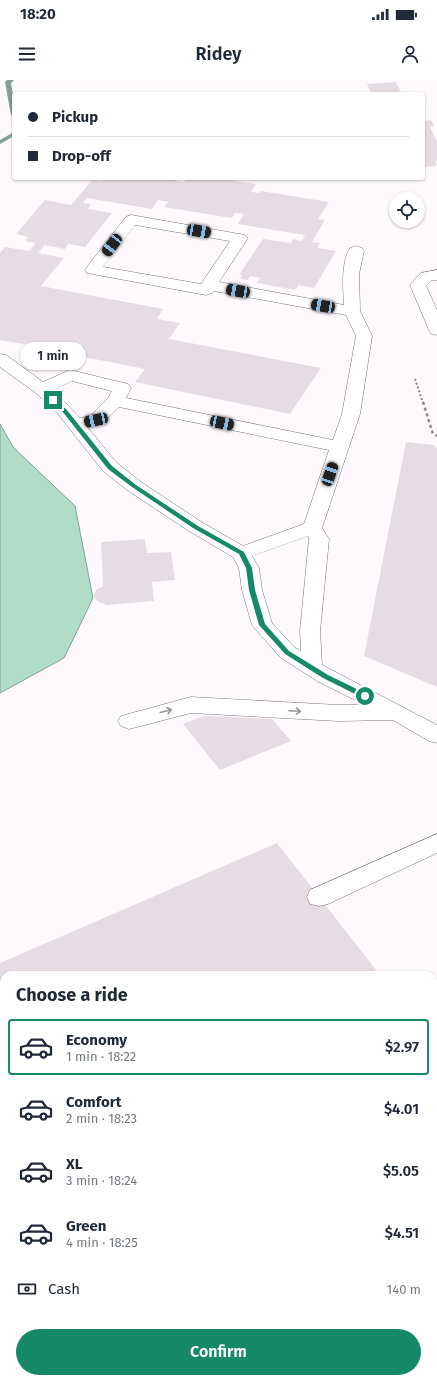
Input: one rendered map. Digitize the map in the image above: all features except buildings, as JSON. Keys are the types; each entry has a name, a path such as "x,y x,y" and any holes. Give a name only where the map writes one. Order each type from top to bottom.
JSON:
{"street":[{"path":"131,220 240,238 209,286 206,290 92,270 131,220"},
{"path":"312,528 351,414 364,336 352,312 351,274 356,251"},
{"path":"437,275 428,276 418,285 437,330"},
{"path":"209,286 352,312"},
{"path":"0,359 42,389 64,410 110,467 134,486 196,527 242,553 249,568 252,590 262,625 287,652 312,668 437,735"},
{"path":"42,389 70,375 122,388 115,401 96,420 75,424"},
{"path":"115,401 340,447"},
{"path":"242,553 312,528"},
{"path":"312,528 319,539 310,631 312,668"},
{"path":"129,722 191,705 338,713 395,712"},
{"path":"319,897 437,843"}],"path":[{"path":"415,379 433,434 437,436"}],"shaded area":[{"path":"0,424 13,447 75,506 93,598 64,658 0,693"}],"waterway":[{"path":"11,80 8,82 12,104"},
{"path":"0,142 12,135"}],"route":[{"path":"53,400 64,410 110,467 134,486 196,527 242,553 249,568 252,590 262,625 287,652 325,676 365,696"}]}
